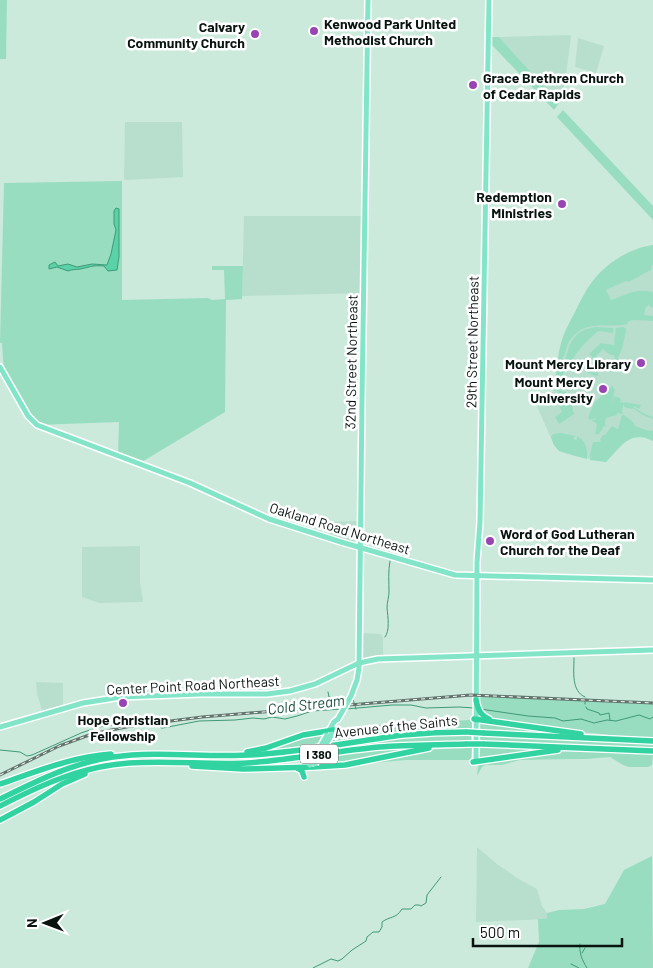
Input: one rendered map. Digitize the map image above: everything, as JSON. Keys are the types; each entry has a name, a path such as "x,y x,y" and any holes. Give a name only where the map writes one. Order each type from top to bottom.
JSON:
{"highway":[{"path":"476,706 485,717 493,721"},
{"path":"475,719 625,740"},
{"path":"220,756 256,750 304,735 330,732"},
{"name":"Avenue of the Saints","path":"1,798 52,774 86,762 114,757 148,755 243,756 405,735 467,732 653,741"},
{"name":"Avenue of the Saints","path":"1,806 61,778 96,768 128,763 222,764 380,747 467,744 653,751"},
{"path":"171,762 195,767 230,769 297,768 344,765 425,748 458,745"},
{"path":"475,761 547,751 588,749"},
{"path":"2,782 84,757 124,753 148,755"},
{"path":"476,768 484,761"},
{"path":"0,820 75,778 128,763"},
{"path":"297,768 302,770 304,777"}],"main road":[{"name":"32nd Street Northeast","path":"312,766 334,722 338,719 351,696 358,677 368,0"},
{"name":"29th Street Northeast","path":"475,761 476,576 480,532 489,0"},
{"name":"Oakland Road Northeast","path":"0,367 28,416 37,425 190,483 264,517 360,548 455,575 653,580"},
{"name":"Center Point Road Northeast","path":"0,726 83,703 121,697 267,694 282,692 315,684 359,663 372,659 653,650"},
{"path":"345,670 354,670 358,677"},
{"path":"0,722 9,724"}],"shaded area":[{"path":"0,0 7,0 6,59 0,59"},
{"path":"571,36 566,76 559,103 499,37"},
{"path":"492,37 499,37 559,103 554,110 491,44"},
{"path":"578,38 604,46 596,73 575,67"},
{"path":"563,110 653,206 653,220 557,117"},
{"path":"125,122 182,122 183,177 124,179"},
{"path":"122,181 122,300 225,299 224,270 212,270 212,266 243,266 242,299 226,300 225,412 140,463 118,456 119,422 37,425 4,374 2,343 0,343 4,183"},
{"path":"116,208 119,209 119,257 117,270 108,271 104,266 92,266 68,271 57,267 49,269 49,265 55,262 58,266 68,264 77,267 92,264 107,265 116,230 114,211"},
{"path":"244,216 365,216 364,293 242,296"},
{"name":"Mount Mercy University","path":"653,245 653,441 644,437 633,438 624,443 606,462 559,451 554,445 536,404 548,397 553,391 564,334 588,288 598,275 622,256 637,249"},
{"path":"653,245 652,269 629,282 626,281 606,290 611,300 636,291 653,292 653,307 651,308 649,305 645,309 644,315 653,316 653,321 633,320 627,322 628,324 583,329 570,340 563,359 558,363 559,350 566,330 592,282 611,263 627,253"},
{"path":"596,327 613,328 613,333 598,331 580,348 569,369 564,371 560,388 566,394 560,394 554,387 557,367 564,363 573,339 582,331"},
{"path":"623,327 626,329 624,342 616,360 618,358 621,363 619,371 616,371 613,368 612,370 612,363 615,357 613,355 610,355 603,349 595,359 589,354 601,343 614,345 616,328"},
{"path":"592,358 603,368 611,363 612,372 598,370 592,373 598,372 598,376 591,375 579,366 580,364 586,364"},
{"path":"612,386 615,389 611,406 614,396 620,398 620,403 641,405 639,409 633,407 645,414 644,416 633,408 624,407 624,404 623,414 617,413 617,415 606,418 606,427 604,426 599,434 595,434 597,424 591,420 596,418 590,420 588,418 594,403"},
{"path":"567,397 574,414 559,424 555,417 562,412 557,401"},
{"path":"645,414 653,417 653,419 645,416"},
{"path":"622,415 632,421 635,426 653,431 653,441 638,437 632,438 626,441 606,462 590,460 593,442 601,442 600,440 603,435 612,426 618,429"},
{"path":"561,433 576,436 573,438 575,440 577,436 582,440 587,449 587,459 559,451 551,437 553,434"},
{"path":"357,521 356,543 330,535 330,522"},
{"path":"139,546 142,602 99,603 82,597 82,547"},
{"path":"361,633 381,634 383,638 383,656 363,658"},
{"path":"36,682 63,683 63,705 42,711"},
{"path":"477,696 653,704 653,738 574,731 496,720 481,712"},
{"path":"472,721 472,729 400,734 328,743 335,730 387,724"},
{"path":"478,722 553,733 478,730"},
{"path":"325,734 319,744 263,751 302,737"},
{"path":"471,735 471,741 398,743 324,750 325,748 410,737"},
{"path":"478,735 653,744 653,748 478,741"},
{"path":"472,747 471,760 406,760 361,764 427,750"},
{"path":"478,747 544,749 544,750 478,760"},
{"path":"413,748 352,762 317,765 321,756"},
{"path":"316,750 315,752 236,760 206,760"},
{"path":"569,751 653,754 652,765 648,767 629,767 610,757 520,760 502,765 485,765 477,776 478,766 481,763"},
{"path":"162,758 192,760 138,759 80,768 57,776 1,803 1,801 33,785 55,776 78,768 122,759"},
{"path":"477,847 517,878 537,889 548,919 476,922"},
{"path":"652,856 653,968 528,968 539,942 538,919 547,919 547,913 559,910 584,909 605,904 624,870"}],"waterway":[{"path":"385,637 388,628 387,608 390,561"},
{"path":"574,658 575,686 585,697"},
{"path":"328,692 329,697 347,699"},
{"path":"351,699 353,699 356,709"},
{"name":"Cold Stream","path":"346,709 392,705 411,705 426,708 474,708"},
{"path":"586,707 600,715 609,713 610,720"},
{"name":"Cold Stream","path":"0,750 20,752 27,756 32,755 81,733 113,725 155,720 163,728 199,721 264,719 272,717 285,719 312,711 342,709"},
{"name":"Cold Stream","path":"480,709 555,718 563,721 581,719 594,723 607,720 616,721 639,715 650,719 653,717"},
{"path":"313,968 331,959 338,961 342,959 366,941 367,937 373,932 379,932 382,922 395,916 402,909 411,909 415,905 421,906 426,903 427,895 441,877"},
{"path":"580,944 581,956 587,968"},
{"path":"582,953 585,948"},
{"path":"571,964 579,968"}],"railway":[{"path":"0,775 59,746 92,734 131,726 202,717 471,695 653,703"}],"place":[{"name":"Kenwood Park United Methodist Church","path":"314,31"},
{"name":"Calvary Community Church","path":"255,34"},
{"name":"Grace Brethren Church of Cedar Rapids","path":"473,85"},
{"name":"Redemption Ministries","path":"562,204"},
{"name":"Mount Mercy Library","path":"641,363"},
{"name":"Mount Mercy University","path":"603,389"},
{"name":"Word of God Lutheran Church for the Deaf","path":"490,541"},
{"name":"Hope Christian Fellowship","path":"123,703"}]}
